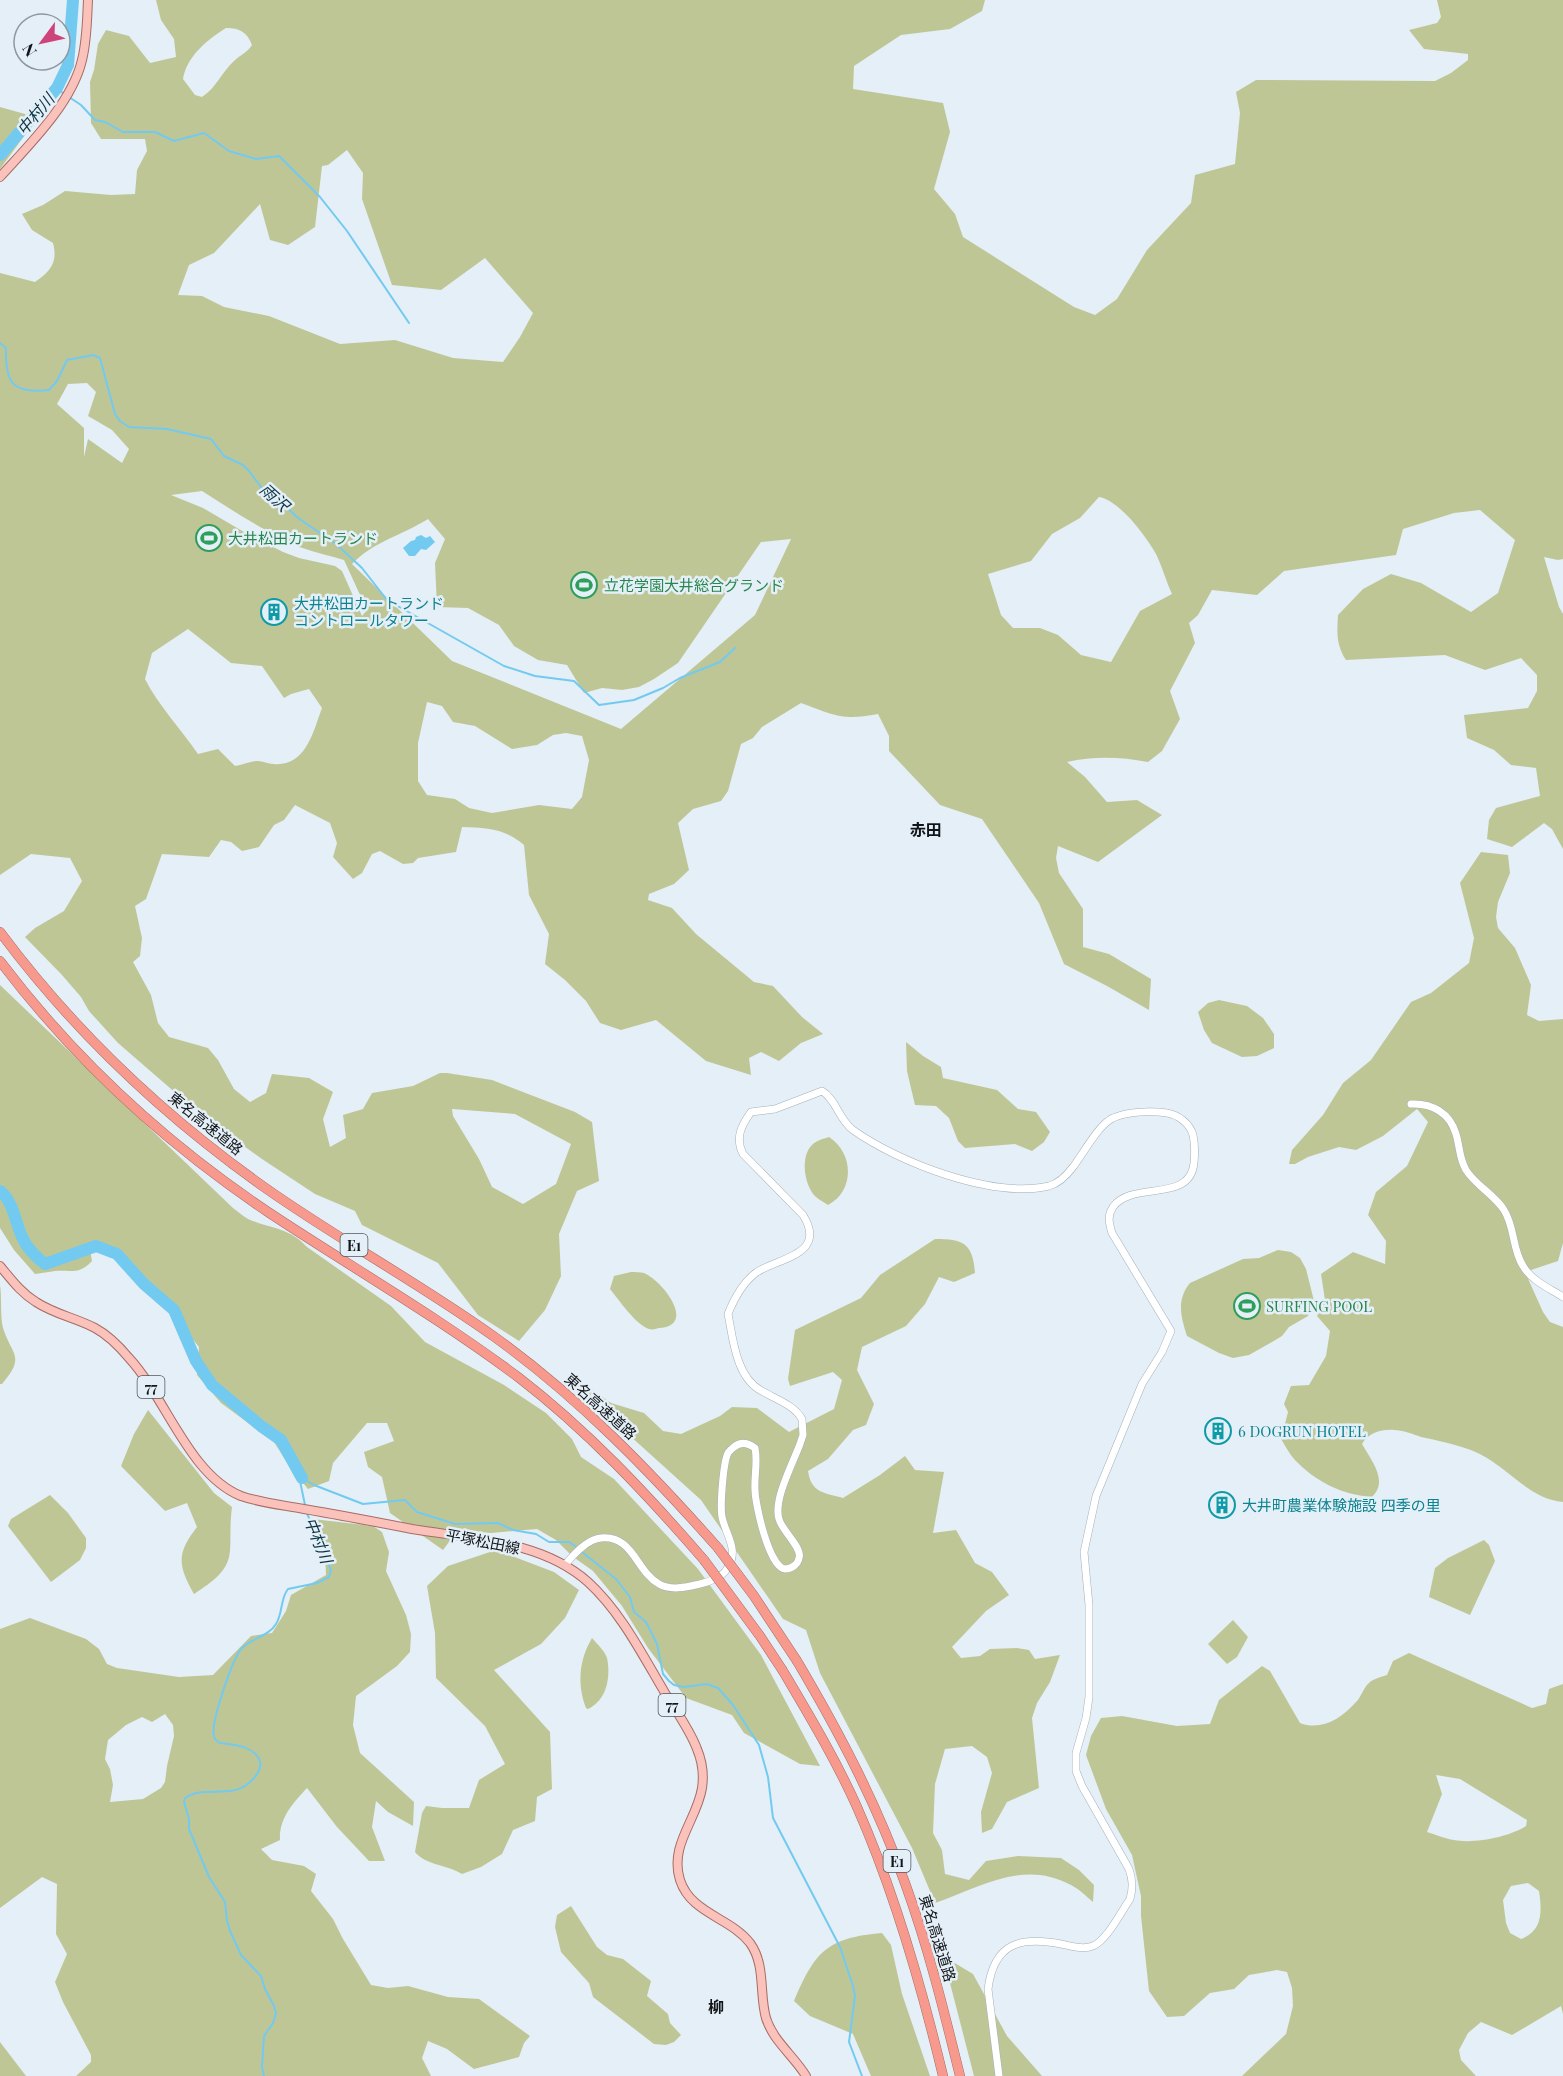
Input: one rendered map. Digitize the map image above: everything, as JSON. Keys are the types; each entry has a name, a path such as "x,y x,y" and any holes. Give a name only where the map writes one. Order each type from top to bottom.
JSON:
{"highway":[{"name":"東名高速道路","path":"0,932 60,1004 161,1106 263,1186 444,1303 534,1367 626,1448 717,1548 759,1604 797,1661 853,1761 888,1838 923,1935 960,2076"},
{"name":"東名高速道路","path":"0,961 46,1017 106,1080 182,1148 267,1211 438,1320 520,1379 555,1407 610,1458 642,1490 704,1560 760,1635 839,1770 871,1840 905,1937 943,2076"}],"main road":[{"path":"0,177 29,145 71,87 82,60 88,0"},
{"name":"平塚松田線","path":"0,1266 16,1286 33,1301 94,1328 112,1340 146,1379 208,1474 225,1488 241,1496 294,1507 413,1529 503,1542 567,1563 590,1583 632,1638 698,1750 702,1787 679,1849 679,1877 686,1893 694,1902 740,1933 753,1948 760,1969 763,2004 769,2025 806,2076"}],"street":[{"path":"567,1563 593,1540 614,1538 622,1542 654,1581 667,1587 688,1587 721,1576 727,1570 733,1555 733,1546 721,1514 724,1474 728,1454 738,1444 744,1443 755,1448 757,1511 774,1558 785,1569 796,1564 799,1559 800,1553 797,1546 784,1531 777,1509 803,1435 802,1419 791,1407 755,1386 745,1375 740,1366 728,1314 748,1280 760,1270 800,1253 809,1233 803,1215 747,1159 740,1148 740,1132 751,1112 775,1109 822,1091 853,1130 904,1160 983,1184 1026,1188 1049,1186 1062,1180 1113,1118 1141,1113 1163,1113 1178,1117 1188,1125 1193,1135 1195,1151 1193,1168 1188,1178 1174,1188 1137,1193 1125,1198 1116,1204 1109,1219 1112,1233 1171,1331 1162,1352 1142,1384 1096,1496 1084,1552 1089,1605 1089,1697 1086,1718 1076,1753 1076,1771 1082,1786 1129,1869 1132,1892 1130,1899 1095,1945 1084,1948 1040,1940 1027,1941 1011,1947 997,1960 988,1989 999,2076"},
{"path":"1411,1104 1430,1105 1447,1116 1456,1135 1460,1158 1468,1172 1504,1210 1523,1266 1531,1276 1563,1297"}],"green space":[{"path":"156,0 985,0 982,11 950,29 901,35 854,66 853,89 943,103 950,132 934,189 955,214 963,237 1074,307 1095,315 1117,299 1147,250 1191,203 1195,175 1235,164 1240,113 1236,92 1256,80 1435,81 1451,73 1468,60 1468,54 1424,49 1409,30 1437,23 1441,17 1437,0 1563,0 1563,559 1544,557 1563,614 1563,849 1552,829 1544,823 1512,847 1487,839 1489,820 1496,808 1540,796 1536,768 1511,765 1494,750 1467,738 1464,715 1528,708 1537,691 1537,675 1521,658 1485,670 1445,655 1346,660 1339,644 1338,615 1363,589 1391,574 1421,583 1471,612 1498,593 1515,540 1480,510 1454,513 1403,529 1396,555 1284,571 1257,595 1212,590 1198,615 1189,623 1195,643 1170,691 1180,719 1162,751 1148,762 1108,758 1067,762 1085,777 1107,802 1137,800 1162,815 1098,862 1058,846 1056,858 1059,873 1083,909 1083,947 1109,954 1151,979 1149,1010 1064,964 1039,903 982,819 940,805 889,751 889,736 878,714 855,717 838,716 801,703 762,727 753,738 741,744 728,791 721,801 693,809 678,823 689,870 674,884 649,894 648,900 672,908 696,934 754,982 773,986 802,1017 823,1034 801,1043 779,1061 761,1052 749,1058 751,1075 706,1061 656,1020 621,1030 600,1023 586,1001 545,964 549,934 529,895 524,845 502,832 462,827 456,852 418,858 413,863 403,864 380,851 372,854 362,873 353,879 333,857 337,843 330,823 295,805 284,820 274,825 259,847 242,851 231,842 221,840 209,857 162,854 146,899 135,906 142,938 140,956 133,962 151,995 158,1023 169,1037 208,1048 218,1060 234,1089 250,1102 266,1093 272,1074 309,1078 333,1092 323,1119 330,1147 346,1138 343,1115 363,1109 372,1093 413,1086 440,1073 447,1073 492,1080 575,1112 592,1122 599,1181 577,1191 559,1234 561,1276 545,1310 519,1341 478,1315 438,1263 362,1225 355,1211 315,1194 262,1159 178,1095 118,1043 89,1011 81,997 62,975 25,937 35,928 64,911 82,881 70,858 31,854 0,875 0,273 35,282 49,270 54,261 53,243 32,230 22,214 43,205 65,191 111,195 135,194 137,170 147,151 145,139 101,139 91,123 90,82 98,44 106,30 129,36 150,63 176,57 174,39 161,20","holes":["226,28 235,29 245,34 252,45 230,65 202,97 195,95 183,79 193,56","347,150 363,173 362,199 392,285 441,290 485,258 533,313 503,362 453,358 395,340 340,344 269,316 224,307 202,296 178,295 189,265 214,253 260,204 270,240 288,245 315,227 322,166 328,165","87,383 96,392 88,416 112,430 129,449 122,463 88,439 84,457 84,428 57,404 68,384","202,491 247,520 295,545 344,560 367,610 362,616 342,571 335,566 283,552 203,508 171,495","1099,497 1115,505 1131,520 1146,538 1158,559 1172,594 1140,611 1111,662 1081,655 1058,635 1040,628 1013,628 1001,615 988,574 1031,561 1052,534 1080,518","428,519 445,539 435,563 437,607 468,608 499,625 514,646 538,660 567,665 584,693 602,688 622,690 639,687 678,663 761,542 791,539 755,615 621,729 452,661 352,564 369,550","188,629 231,663 262,666 284,698 309,689 322,708 306,746 293,760 273,764 255,761 235,766 218,749 198,754 163,708 145,679 152,653","427,702 442,706 453,722 475,726 512,749 537,745 553,735 566,733 582,736 589,760 582,797 572,809 539,805 492,813 469,808 455,799 427,795 418,781 418,743","452,1109 515,1114 571,1144 556,1184 523,1204 492,1187 479,1159 453,1116"]},
{"path":"0,107 25,114 33,124 0,169"},
{"path":"1481,852 1508,855 1510,873 1498,902 1496,917 1498,928 1515,948 1531,985 1527,1015 1539,1021 1563,1019 1563,1243 1558,1261 1525,1272 1543,1312 1550,1322 1563,1327 1563,1502 1532,1491 1496,1464 1471,1450 1394,1430 1376,1433 1362,1444 1377,1470 1379,1484 1377,1491 1372,1497 1351,1494 1332,1487 1306,1470 1293,1458 1281,1439 1288,1412 1284,1404 1291,1386 1309,1385 1326,1356 1330,1331 1317,1316 1325,1300 1321,1274 1353,1252 1385,1264 1386,1241 1368,1215 1376,1192 1407,1166 1428,1122 1417,1109 1383,1136 1356,1150 1339,1147 1308,1157 1295,1164 1289,1164 1292,1150 1323,1115 1343,1083 1371,1060 1411,1002 1431,993 1469,963 1474,938 1460,883"},
{"path":"0,985 233,1208 248,1219 279,1229 300,1240 391,1306 425,1342 504,1385 546,1413 572,1439 581,1457 614,1479 698,1569 761,1655 820,1766 800,1764 744,1733 732,1715 686,1698 648,1648 622,1606 593,1571 572,1556 556,1540 537,1529 491,1533 458,1530 443,1550 390,1513 382,1477 368,1467 364,1452 394,1441 387,1423 367,1423 333,1463 329,1481 308,1489 274,1442 221,1403 197,1375 199,1347 137,1272 103,1246 90,1250 92,1261 79,1270 35,1274 14,1250 0,1228"},
{"path":"1219,1000 1247,1006 1263,1018 1274,1034 1274,1048 1257,1056 1242,1057 1212,1043 1204,1030 1198,1012 1208,1003"},
{"path":"906,1042 941,1067 943,1078 997,1090 1018,1109 1036,1112 1050,1132 1044,1142 1032,1151 1015,1144 965,1148 958,1141 949,1118 936,1106 915,1105 907,1071"},
{"path":"829,1137 843,1152 848,1172 843,1191 828,1205 812,1192 806,1179 805,1163 808,1150 812,1145"},
{"path":"935,1239 953,1240 965,1245 972,1255 975,1273 954,1282 939,1277 925,1304 906,1326 862,1347 857,1370 874,1404 866,1425 853,1430 828,1459 808,1471 812,1484 816,1488 843,1498 905,1456 915,1470 944,1472 933,1533 956,1530 975,1563 992,1572 1009,1595 986,1611 952,1647 961,1658 980,1656 990,1649 1017,1648 1029,1650 1035,1659 1060,1655 1050,1682 1037,1703 1032,1718 1039,1788 1007,1802 992,1829 982,1833 981,1812 992,1773 987,1757 972,1746 945,1749 935,1784 933,1833 942,1850 945,1874 969,1880 986,1861 1018,1856 1061,1858 1079,1870 1094,1885 1093,1902 1071,1885 1053,1878 1019,1875 986,1883 935,1903 912,1848 820,1673 806,1630 783,1619 701,1500 577,1388 582,1383 611,1403 644,1413 663,1431 681,1434 720,1416 732,1407 757,1408 789,1432 834,1409 842,1380 833,1372 790,1386 788,1379 795,1330 861,1298 880,1275"},
{"name":"SURFING POOL","path":"1278,1250 1291,1252 1300,1258 1306,1269 1314,1301 1308,1316 1289,1327 1282,1336 1249,1355 1233,1358 1187,1336 1181,1302 1190,1283 1243,1259 1259,1258"},
{"path":"631,1272 644,1273 668,1294 676,1312 676,1320 670,1325 653,1329 644,1327 628,1312 610,1289 614,1276"},
{"path":"0,1285 3,1328 15,1356 14,1367 2,1384 0,1384"},
{"path":"148,1410 214,1493 232,1507 229,1557 226,1566 220,1574 194,1594 182,1567 185,1545 197,1527 187,1503 165,1511 121,1466 134,1434"},
{"path":"50,1495 68,1513 86,1538 86,1548 80,1560 51,1582 8,1526 11,1519"},
{"path":"313,1519 373,1526 382,1532 389,1552 386,1571 406,1615 411,1634 410,1652 397,1666 356,1696 353,1725 360,1753 414,1802 413,1826 388,1812 376,1801 372,1827 385,1861 369,1861 337,1827 307,1788 284,1818 280,1840 261,1849 272,1860 304,1866 316,1874 311,1891 333,1919 371,1985 388,1988 408,1986 448,1997 479,1999 530,2036 524,2043 519,2057 474,2069 447,2049 428,2041 422,2058 431,2076 76,2076 91,2062 91,2055 55,1982 67,1954 56,1934 57,1884 42,1877 0,1908 0,1629 30,1618 86,1639 99,1649 107,1664 117,1668 179,1677 213,1675 251,1636 272,1633 286,1611 291,1595 326,1575 325,1553","holes":["165,1714 173,1725 174,1736 165,1782 161,1788 143,1799 110,1802 113,1785 110,1769 105,1759 108,1740 126,1725 142,1717 152,1722"]},
{"path":"1484,1540 1489,1545 1495,1561 1470,1615 1429,1597 1435,1568 1448,1558"},
{"path":"496,1550 554,1572 579,1590 565,1618 541,1644 494,1670 550,1732 552,1789 537,1797 535,1821 513,1830 502,1854 481,1867 462,1874 425,1860 415,1852 422,1813 426,1806 469,1808 479,1780 505,1764 485,1726 436,1678 435,1633 427,1586 448,1566"},
{"path":"1233,1620 1248,1637 1237,1657 1227,1664 1208,1644"},
{"path":"592,1638 606,1655 608,1680 600,1700 588,1709 581,1690 581,1672 584,1655"},
{"path":"1409,1653 1532,1708 1546,1704 1549,1689 1563,1684 1563,2014 1561,2006 1512,2035 1481,2022 1468,2033 1459,2050 1461,2060 1476,2076 1242,2076 1286,2034 1293,2006 1292,1988 1287,1972 1277,1970 1249,1975 1234,1989 1210,1993 1184,2016 1167,2017 1149,1991 1141,1896 1132,1855 1106,1809 1086,1755 1091,1736 1101,1718 1122,1716 1177,1726 1210,1724 1219,1700 1262,1666 1270,1671 1300,1723 1315,1726 1330,1722 1349,1709 1371,1682 1387,1675 1393,1661","holes":["1436,1775 1460,1779 1527,1820 1526,1826 1501,1836 1471,1841 1451,1839 1427,1832 1442,1794","1528,1883 1539,1891 1541,1906 1539,1920 1534,1931 1521,1939 1510,1933 1506,1923 1503,1900 1511,1886"]},
{"path":"571,1906 597,1947 607,1955 623,1959 651,1981 647,1996 668,2014 670,2023 681,2035 674,2042 666,2045 654,2044 593,1997 589,1983 561,1952 555,1927 557,1915"},
{"path":"882,1933 891,1945 902,1994 930,2076 871,2076 853,2034 810,2016 794,2001 809,1970 825,1950 848,1939"},
{"path":"943,1956 973,1974 1007,2036 1042,2076 974,2076"},
{"path":"0,2042 26,2076 0,2076"}],"water":[{"path":"421,535 426,538 430,536 435,542 426,550 421,549 415,556 409,556 403,548"}],"waterway":[{"name":"中村川","path":"0,155 57,88 68,65 73,0"},
{"path":"57,88 64,94"},
{"path":"69,97 81,105 95,120 105,122 123,132 155,132 174,141 204,133 229,151 256,159 279,156 320,197 347,231 409,323"},
{"name":"雨沢","path":"0,343 6,348 9,378 13,384 27,390 49,390 57,381 67,360 93,355 100,358 115,414 120,421 129,427 167,429 211,439 224,456 243,465 264,491 336,544 362,568 387,600 504,666 535,676 574,681 599,705 634,700 663,688 680,678 720,662 735,648"},
{"name":"中村川","path":"0,1191 11,1207 25,1243 32,1253 45,1264 96,1246 117,1254 144,1284 174,1310 196,1361 212,1385 281,1440 302,1478"},
{"path":"305,1505 300,1481 302,1478 363,1504 405,1500 417,1512 455,1524 498,1523 513,1530 536,1534 549,1542 569,1542 578,1548"},
{"name":"中村川","path":"264,2076 262,2067 264,2036 273,2023 276,2013 274,2006 261,1976 241,1955 230,1931 225,1902 209,1877 189,1829 189,1819 184,1802 185,1798 197,1793 240,1789 258,1773 260,1762 254,1753 245,1748 215,1740 215,1718 238,1654 246,1645 273,1628 288,1589 317,1583 329,1577 331,1570 306,1511"},
{"path":"582,1552 616,1579 630,1597 634,1612 646,1622 657,1644 663,1674 669,1681 674,1685 684,1687 707,1684 718,1688 733,1705 759,1745 768,1777 773,1818 840,1947 853,1986 855,1996 849,2042 862,2076"}],"place":[{"name":"大井松田カートランド","path":"209,538"},
{"name":"立花学園大井総合グランド","path":"584,585"},
{"name":"大井松田カートランド コントロールタワー","path":"274,612"},
{"name":"SURFING POOL","path":"1247,1306"},
{"name":"6 DOGRUN HOTEL","path":"1218,1431"},
{"name":"大井町農業体験施設 四季の里","path":"1222,1505"}],"district":[{"name":"赤田","path":"926,829"},
{"name":"柳","path":"716,2006"}]}
